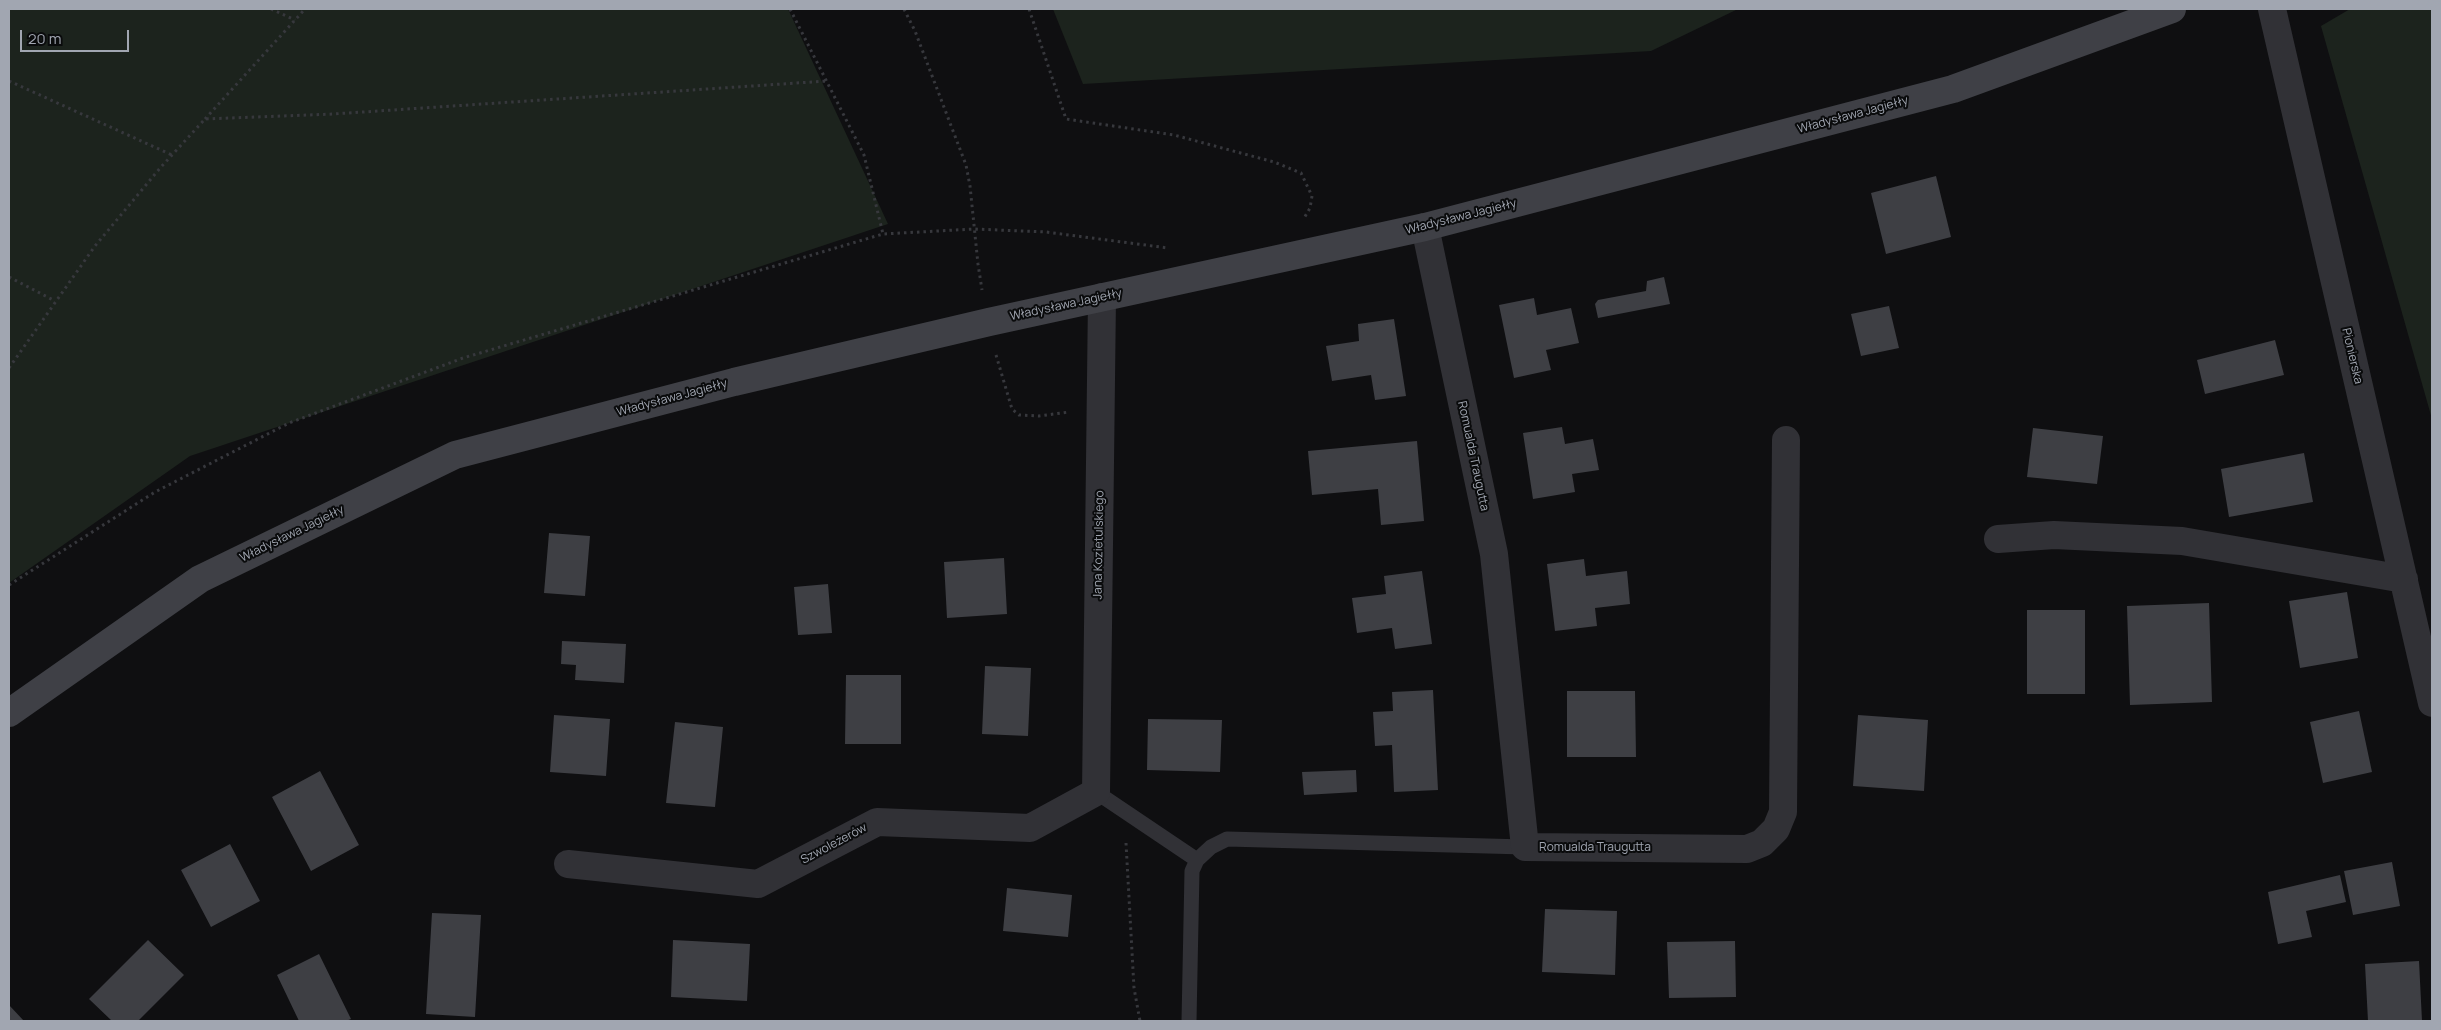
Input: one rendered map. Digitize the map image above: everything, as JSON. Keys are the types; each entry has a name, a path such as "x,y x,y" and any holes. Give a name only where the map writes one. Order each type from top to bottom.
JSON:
{"main road":[{"name":"Władysława Jagiełły","path":"9,713 200,579 455,455 734,382 989,322 1425,227 1952,89 2172,9"}],"street":[{"name":"Pionierska","path":"2272,9 2432,703"},
{"name":"Romualda Traugutta","path":"1425,227 1494,554 1525,848 1747,849 1762,843 1776,829 1784,812 1786,440"},
{"name":"Jana Kozietulskiego","path":"1096,792 1102,297"},
{"path":"1998,539 2054,535 2182,541 2404,579"},
{"name":"Szwoleżerów","path":"568,864 758,884 877,822 1030,828 1096,792"}],"lane":[{"path":"1096,792 1197,860"},
{"path":"1189,1021 1192,871 1197,860 1211,846 1227,839 1525,848"}],"path":[{"path":"271,9 295,20"},
{"path":"9,368 95,246 172,155 305,9"},
{"path":"790,9 864,155 884,234"},
{"path":"904,9 915,31 966,165 978,264 989,322"},
{"path":"1029,9 1066,119 1174,135 1274,162 1301,173 1312,196 1306,216 1298,224"},
{"path":"9,81 172,155"},
{"path":"205,119 333,114 828,81"},
{"path":"9,585 155,492 289,423 463,358 884,234 922,230 974,229 1046,232 1168,248 1177,247"},
{"path":"9,277 55,301"}],"shaded area":[{"path":"9,9 788,9 888,224 190,456 9,583"},
{"path":"1053,9 1738,9 1651,51 1083,84"},
{"path":"2350,9 2432,9 2432,419 2321,26"}],"building":[{"path":"1936,176 1951,237 1886,254 1871,193"},
{"path":"1664,277 1670,304 1598,318 1595,304 1598,300 1646,291 1647,281"},
{"path":"1534,298 1537,315 1571,308 1579,343 1546,350 1551,370 1514,378 1499,305"},
{"path":"1889,306 1899,348 1861,356 1851,314"},
{"path":"1394,319 1406,396 1375,400 1371,375 1332,381 1326,346 1359,341 1358,324"},
{"path":"2275,340 2284,375 2205,394 2197,360"},
{"path":"1562,427 1565,444 1593,439 1599,470 1572,474 1575,492 1533,499 1523,433"},
{"path":"2033,428 2103,436 2097,484 2027,477"},
{"path":"1417,441 1424,521 1381,525 1378,489 1312,495 1308,451"},
{"path":"2304,453 2313,502 2229,517 2221,469"},
{"path":"549,533 590,536 585,596 544,593"},
{"path":"1004,558 1007,614 947,618 944,562"},
{"path":"1584,559 1586,576 1627,571 1630,604 1595,608 1597,626 1555,631 1547,564"},
{"path":"1422,571 1432,644 1395,649 1392,628 1357,633 1352,598 1386,594 1384,576"},
{"path":"828,584 832,633 798,635 794,587"},
{"path":"2347,592 2358,658 2300,668 2289,601"},
{"path":"2209,603 2212,702 2130,705 2127,606"},
{"path":"2027,610 2085,610 2085,694 2027,694"},
{"path":"562,641 626,644 624,683 575,680 576,665 561,664"},
{"path":"985,666 1031,668 1028,736 982,734"},
{"path":"846,675 901,675 901,744 845,744"},
{"path":"1433,690 1438,790 1394,792 1392,745 1375,746 1373,712 1393,711 1392,692"},
{"path":"1567,691 1635,691 1636,757 1567,757"},
{"path":"2359,711 2372,772 2323,783 2310,722"},
{"path":"554,715 610,719 606,776 550,772"},
{"path":"1858,715 1928,720 1924,791 1853,786"},
{"path":"1148,719 1222,720 1220,772 1147,770"},
{"path":"675,722 723,727 715,807 666,803"},
{"path":"1356,770 1357,792 1304,795 1302,772"},
{"path":"320,771 359,845 311,871 272,797"},
{"path":"230,844 260,901 211,927 181,870"},
{"path":"2392,862 2400,906 2353,915 2344,871"},
{"path":"2340,875 2346,902 2306,911 2312,937 2278,944 2268,892"},
{"path":"1007,888 1072,895 1068,937 1003,931"},
{"path":"1545,909 1617,911 1615,975 1542,972"},
{"path":"432,913 481,915 475,1017 426,1014"},
{"path":"148,940 184,975 138,1021 112,1021 89,999"},
{"path":"673,940 750,944 747,1001 671,997"},
{"path":"1735,941 1736,997 1669,998 1667,942"},
{"path":"319,954 351,1019 346,1021 299,1021 277,975"},
{"path":"2419,961 2422,1021 2368,1021 2365,964"},
{"path":"9,1005 24,1021 9,1021"}]}
